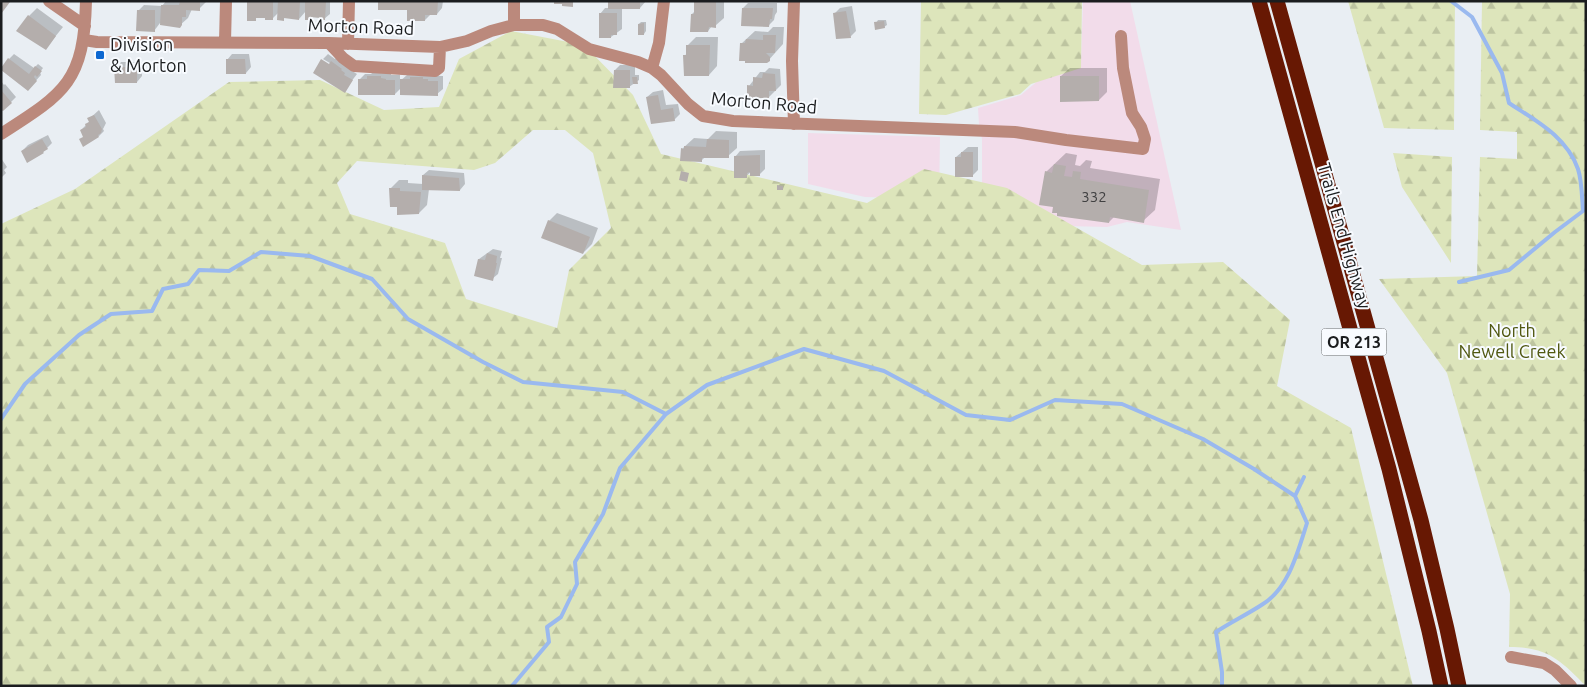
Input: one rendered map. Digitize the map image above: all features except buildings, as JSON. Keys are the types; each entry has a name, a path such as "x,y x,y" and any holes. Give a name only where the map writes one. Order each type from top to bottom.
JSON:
{"highway":[{"name":"Trails End Highway","path":"1259,1 1389,469 1419,586 1441,686"},
{"name":"Trails End Highway","path":"1277,1 1416,502 1459,686"}],"street":[{"path":"49,1 85,26"},
{"path":"1,134 38,110 62,89 76,67 84,40 86,1"},
{"path":"225,42 226,1"},
{"path":"348,44 349,1"},
{"path":"514,1 514,24"},
{"path":"652,68 659,43 664,1"},
{"path":"794,1 792,61 794,124"},
{"name":"Morton Road","path":"84,40 97,42 329,43 440,47 467,41 514,24 543,25 557,30 589,49 638,62 652,68 688,104 703,116 733,121 1014,132 1143,149 1145,140 1141,126 1132,113 1124,68 1121,36"},
{"path":"329,43 343,58 354,66 435,71 439,68 440,47"},
{"path":"1512,657 1544,663 1555,670 1571,686"}],"shaded area":[{"path":"1083,1 1130,1 1181,230 1127,222 1107,227 982,224 982,139 978,108 1021,95 1040,79 1081,63"},
{"path":"808,133 940,137 939,199 865,197 808,184"}],"green space":[{"path":"921,1 1082,1 1081,68 1031,84 1020,94 946,115 919,114"},
{"path":"1348,1 1455,1 1454,130 1384,128"},
{"name":"North Newell Creek","path":"1482,1 1586,1 1586,686 1560,662 1544,652 1534,649 1509,647 1510,594 1447,373 1379,279 1477,276 1480,157 1517,159 1517,132 1480,130"},
{"path":"511,31 584,45 633,95 661,154 867,203 924,169 1007,188 1142,265 1223,262 1290,320 1277,386 1351,428 1413,686 1,686 1,224 75,189 229,82 320,80 384,110 439,107 459,59","holes":["533,130 565,130 593,153 611,228 569,270 557,328 466,299 445,243 350,214 337,183 357,161 474,170 495,163"]},
{"path":"1393,153 1452,157 1451,263 1402,187"}],"waterway":[{"path":"1451,1 1472,17 1502,73 1509,103 1549,130 1573,157 1580,179 1583,211 1509,270 1459,282"},
{"path":"1,419 25,384 79,335 111,314 152,311 163,289 188,284 199,270 229,271 261,252 310,256 372,279 408,319 483,362 523,382 623,392 666,414"},
{"path":"512,686 549,642 547,627 561,617 577,584 575,562 603,514 620,468 666,414 707,385 804,349 884,371 966,415 1010,420 1055,400 1122,404 1203,439 1295,496"},
{"path":"1222,686 1222,672 1216,632 1263,604 1280,589 1286,579 1296,557 1307,523 1295,496 1304,477"}],"place":[{"name":"Division & Morton","path":"100,55"}]}
